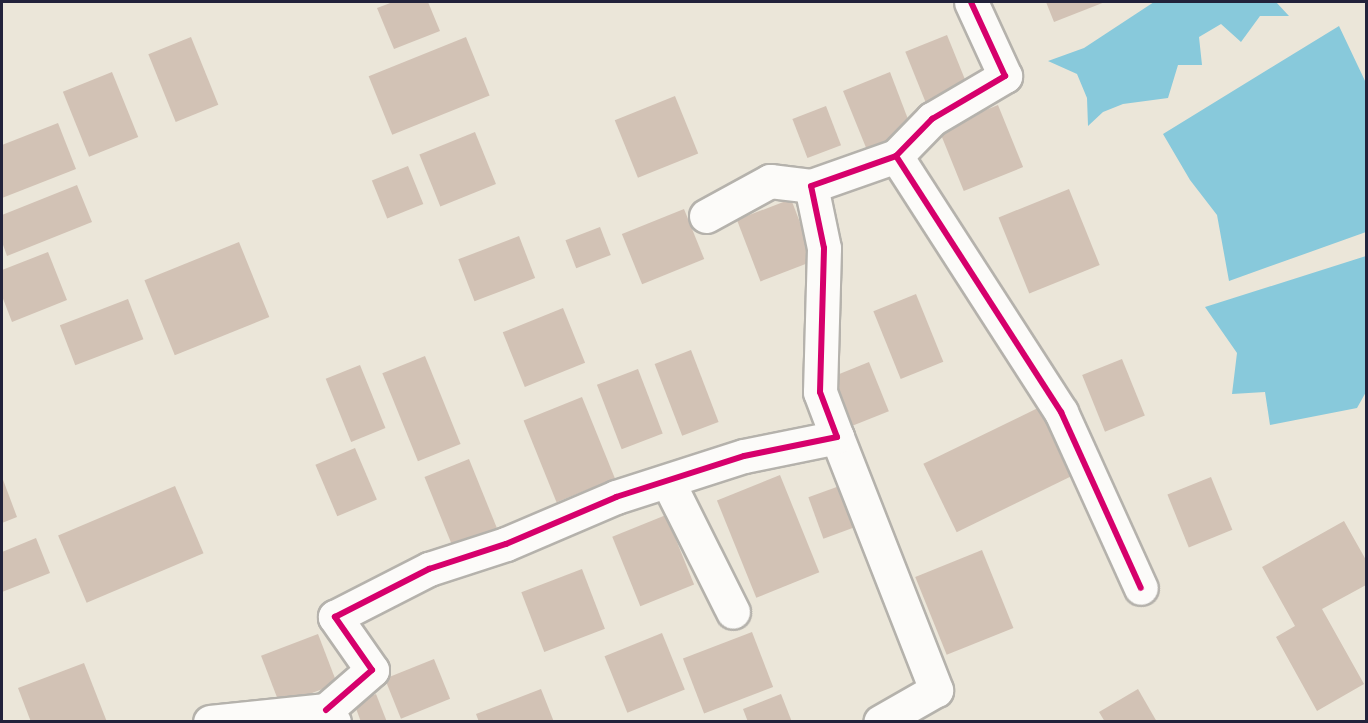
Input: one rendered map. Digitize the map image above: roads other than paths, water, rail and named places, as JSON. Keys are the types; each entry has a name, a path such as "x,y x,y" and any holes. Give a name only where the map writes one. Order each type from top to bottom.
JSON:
{"street":[{"path":"706,216 770,181 811,186 896,156 932,119 1005,76 970,2"},
{"path":"896,156 1061,412 1140,588"},
{"path":"811,186 824,248 820,392 936,690 880,722"},
{"path":"210,722 330,716 372,670 335,617 429,569 506,544 616,497 744,456 837,437"},
{"path":"668,482 733,612"}],"water":[{"path":"1154,2 1276,2 1289,16 1260,16 1241,42 1221,24 1199,37 1202,65 1178,65 1168,98 1123,104 1103,112 1088,126 1087,98 1077,74 1048,61 1084,48"},
{"path":"1339,26 1366,83 1366,232 1229,281 1217,215 1190,180 1163,134"},
{"path":"1366,256 1366,392 1357,408 1270,425 1265,392 1232,394 1237,353 1205,307"}]}
